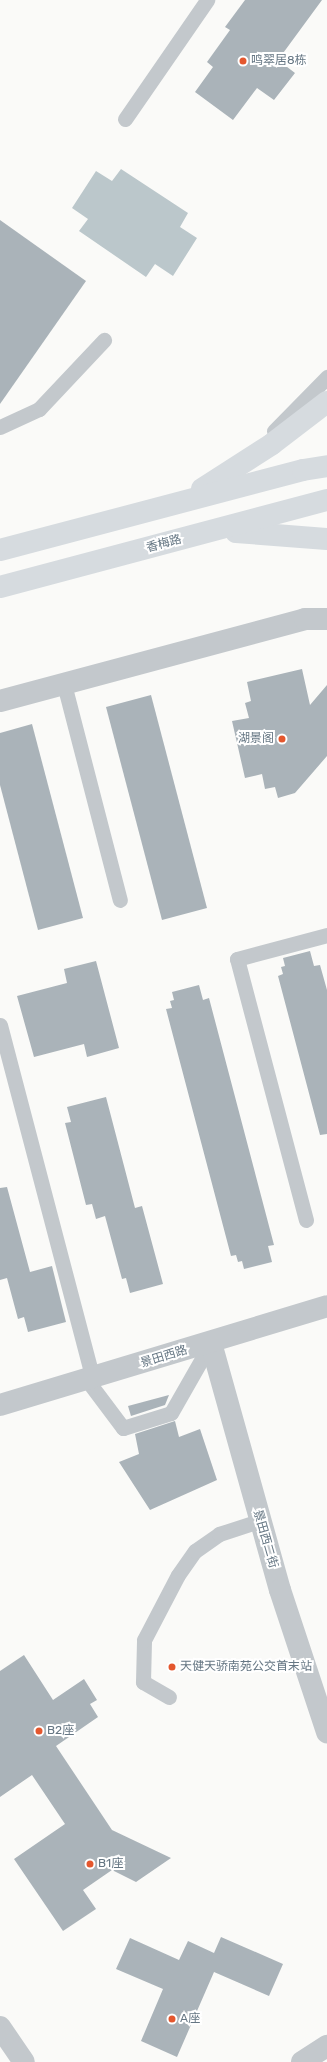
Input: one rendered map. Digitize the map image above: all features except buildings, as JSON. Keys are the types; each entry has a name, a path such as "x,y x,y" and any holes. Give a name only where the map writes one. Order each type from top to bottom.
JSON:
{"main road":[{"path":"160,508 194,493 252,458 327,402"},
{"path":"0,550 327,466"},
{"name":"香梅路","path":"0,587 327,500"},
{"path":"207,532 253,532 327,539"}],"street":[{"path":"0,702 305,619 327,619"},
{"name":"景田西路","path":"0,1405 90,1380 327,1306"},
{"name":"景田西二街","path":"211,1343 259,1521 307,1678 327,1732"},
{"path":"0,2027 24,2062"},
{"path":"302,2062 327,2046"}],"lane":[{"path":"125,119 207,0"},
{"path":"0,427 39,409 104,340"},
{"path":"194,493 221,475 265,439 327,377"},
{"path":"64,684 120,900"},
{"path":"306,1220 237,959 327,935"},
{"path":"0,1025 90,1380 123,1428 170,1413 211,1343"},
{"path":"168,1697 143,1682 144,1640 182,1569 195,1551 219,1534 259,1521"}],"shaded area":[{"path":"121,169 188,213 180,227 197,238 173,276 155,264 146,277 79,231 88,219 72,208 96,171 112,181"}],"place":[{"name":"鸣翠居8栋","path":"243,61"},
{"name":"湖景阁","path":"282,739"},
{"name":"天健天骄南苑公交首末站","path":"172,1667"},
{"name":"B2座","path":"39,1731"},
{"name":"B1座","path":"90,1864"},
{"name":"A座","path":"172,2019"}]}
